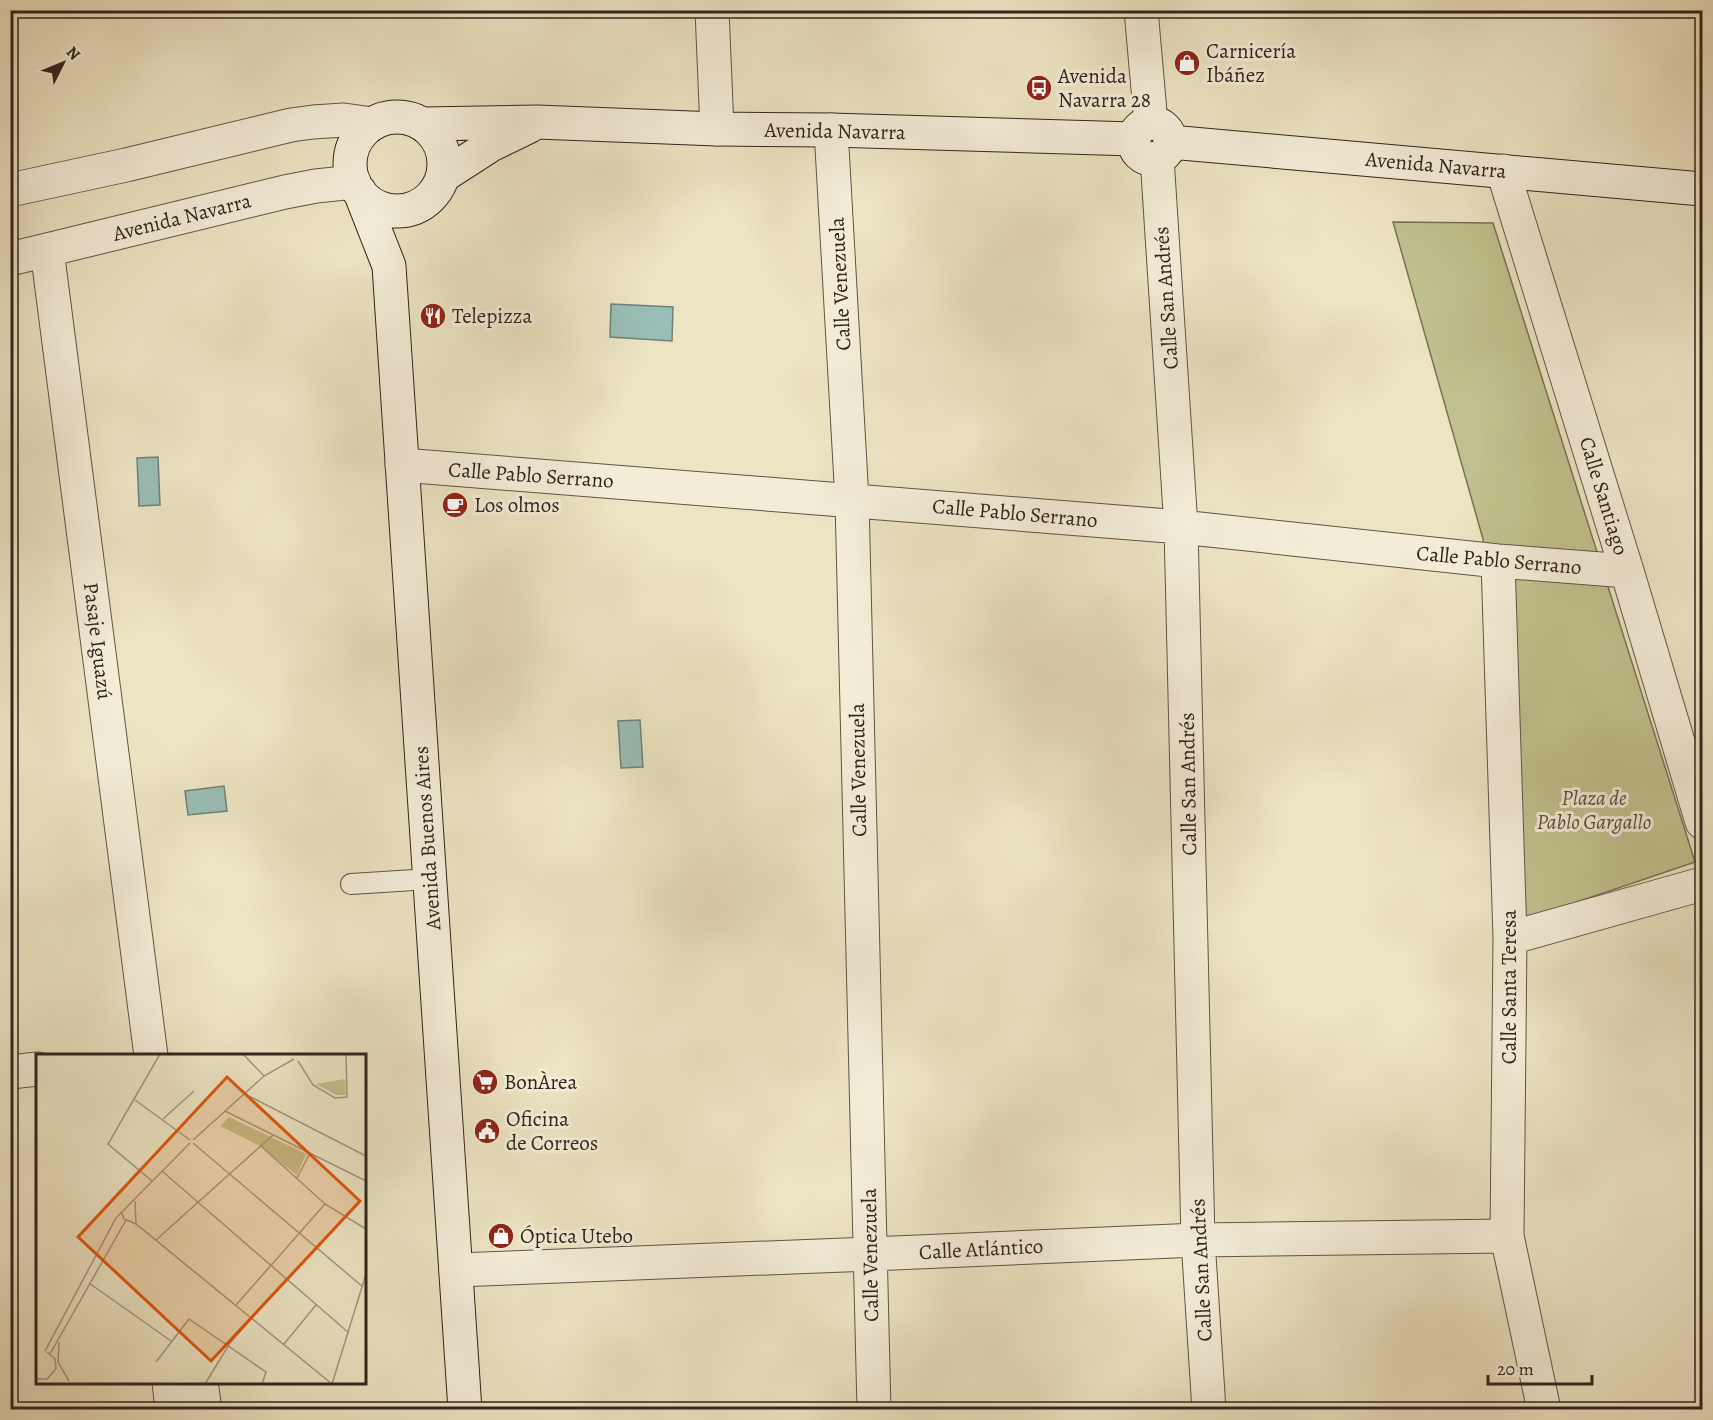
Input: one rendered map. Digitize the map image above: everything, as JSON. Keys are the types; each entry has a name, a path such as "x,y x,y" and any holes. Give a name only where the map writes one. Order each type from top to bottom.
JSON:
{"street":[{"path":"712,10 717,129"},
{"name":"Calle San Andrés","path":"1141,10 1153,141 1181,526 1198,1240 1209,1410"},
{"path":"392,117 413,119 423,124 439,141 443,153 443,176 440,186 426,202 404,210 392,211 368,201 357,187 351,172 352,150 363,131 381,119 392,117"},
{"path":"10,190 313,122 344,120 372,124"},
{"name":"Avenida Navarra","path":"443,176 491,145 537,122"},
{"name":"Avenida Navarra","path":"423,124 537,122 1153,141 1702,189"},
{"name":"Calle Venezuela","path":"831,130 852,500 874,1410"},
{"name":"Calle Santiago","path":"1503,171 1628,571 1702,822"},
{"name":"Avenida Navarra","path":"10,259 285,192 316,186 357,187"},
{"name":"Avenida Buenos Aires","path":"357,187 389,266 465,1410"},
{"name":"Avenida Buenos Aires","path":"389,266 416,207"},
{"name":"Pasaje Iguazú","path":"47,250 149,1044"},
{"name":"Calle Pablo Serrano","path":"402,465 1181,526 1498,561 1628,571"},
{"name":"Calle Santa Teresa","path":"1498,561 1510,938 1507,1236 1544,1410"},
{"path":"1510,938 1702,884"},
{"path":"10,1072 36,1069"},
{"name":"Calle Atlántico","path":"456,1270 1198,1240 1507,1236"},
{"path":"169,1384 172,1410"},
{"path":"201,1384 205,1410"}],"lane":[{"path":"351,884 430,879"}],"green space":[{"name":"Plaza de Pablo Gargallo","path":"1393,222 1493,223 1695,862 1524,920 1483,539"}],"water":[{"path":"611,304 673,307 672,341 610,337"},
{"path":"158,457 160,505 139,506 137,458"},
{"path":"640,720 643,767 621,768 618,721"},
{"path":"224,786 227,811 188,815 185,791"}],"place":[{"name":"Carnicería Ibáñez","path":"1187,63"},
{"name":"Avenida Navarra 28","path":"1039,88"},
{"name":"Telepizza","path":"433,316"},
{"name":"Los olmos","path":"455,505"},
{"name":"BonÀrea","path":"485,1082"},
{"name":"Oficina de Correos","path":"487,1131"},
{"name":"Óptica Utebo","path":"501,1236"}]}
